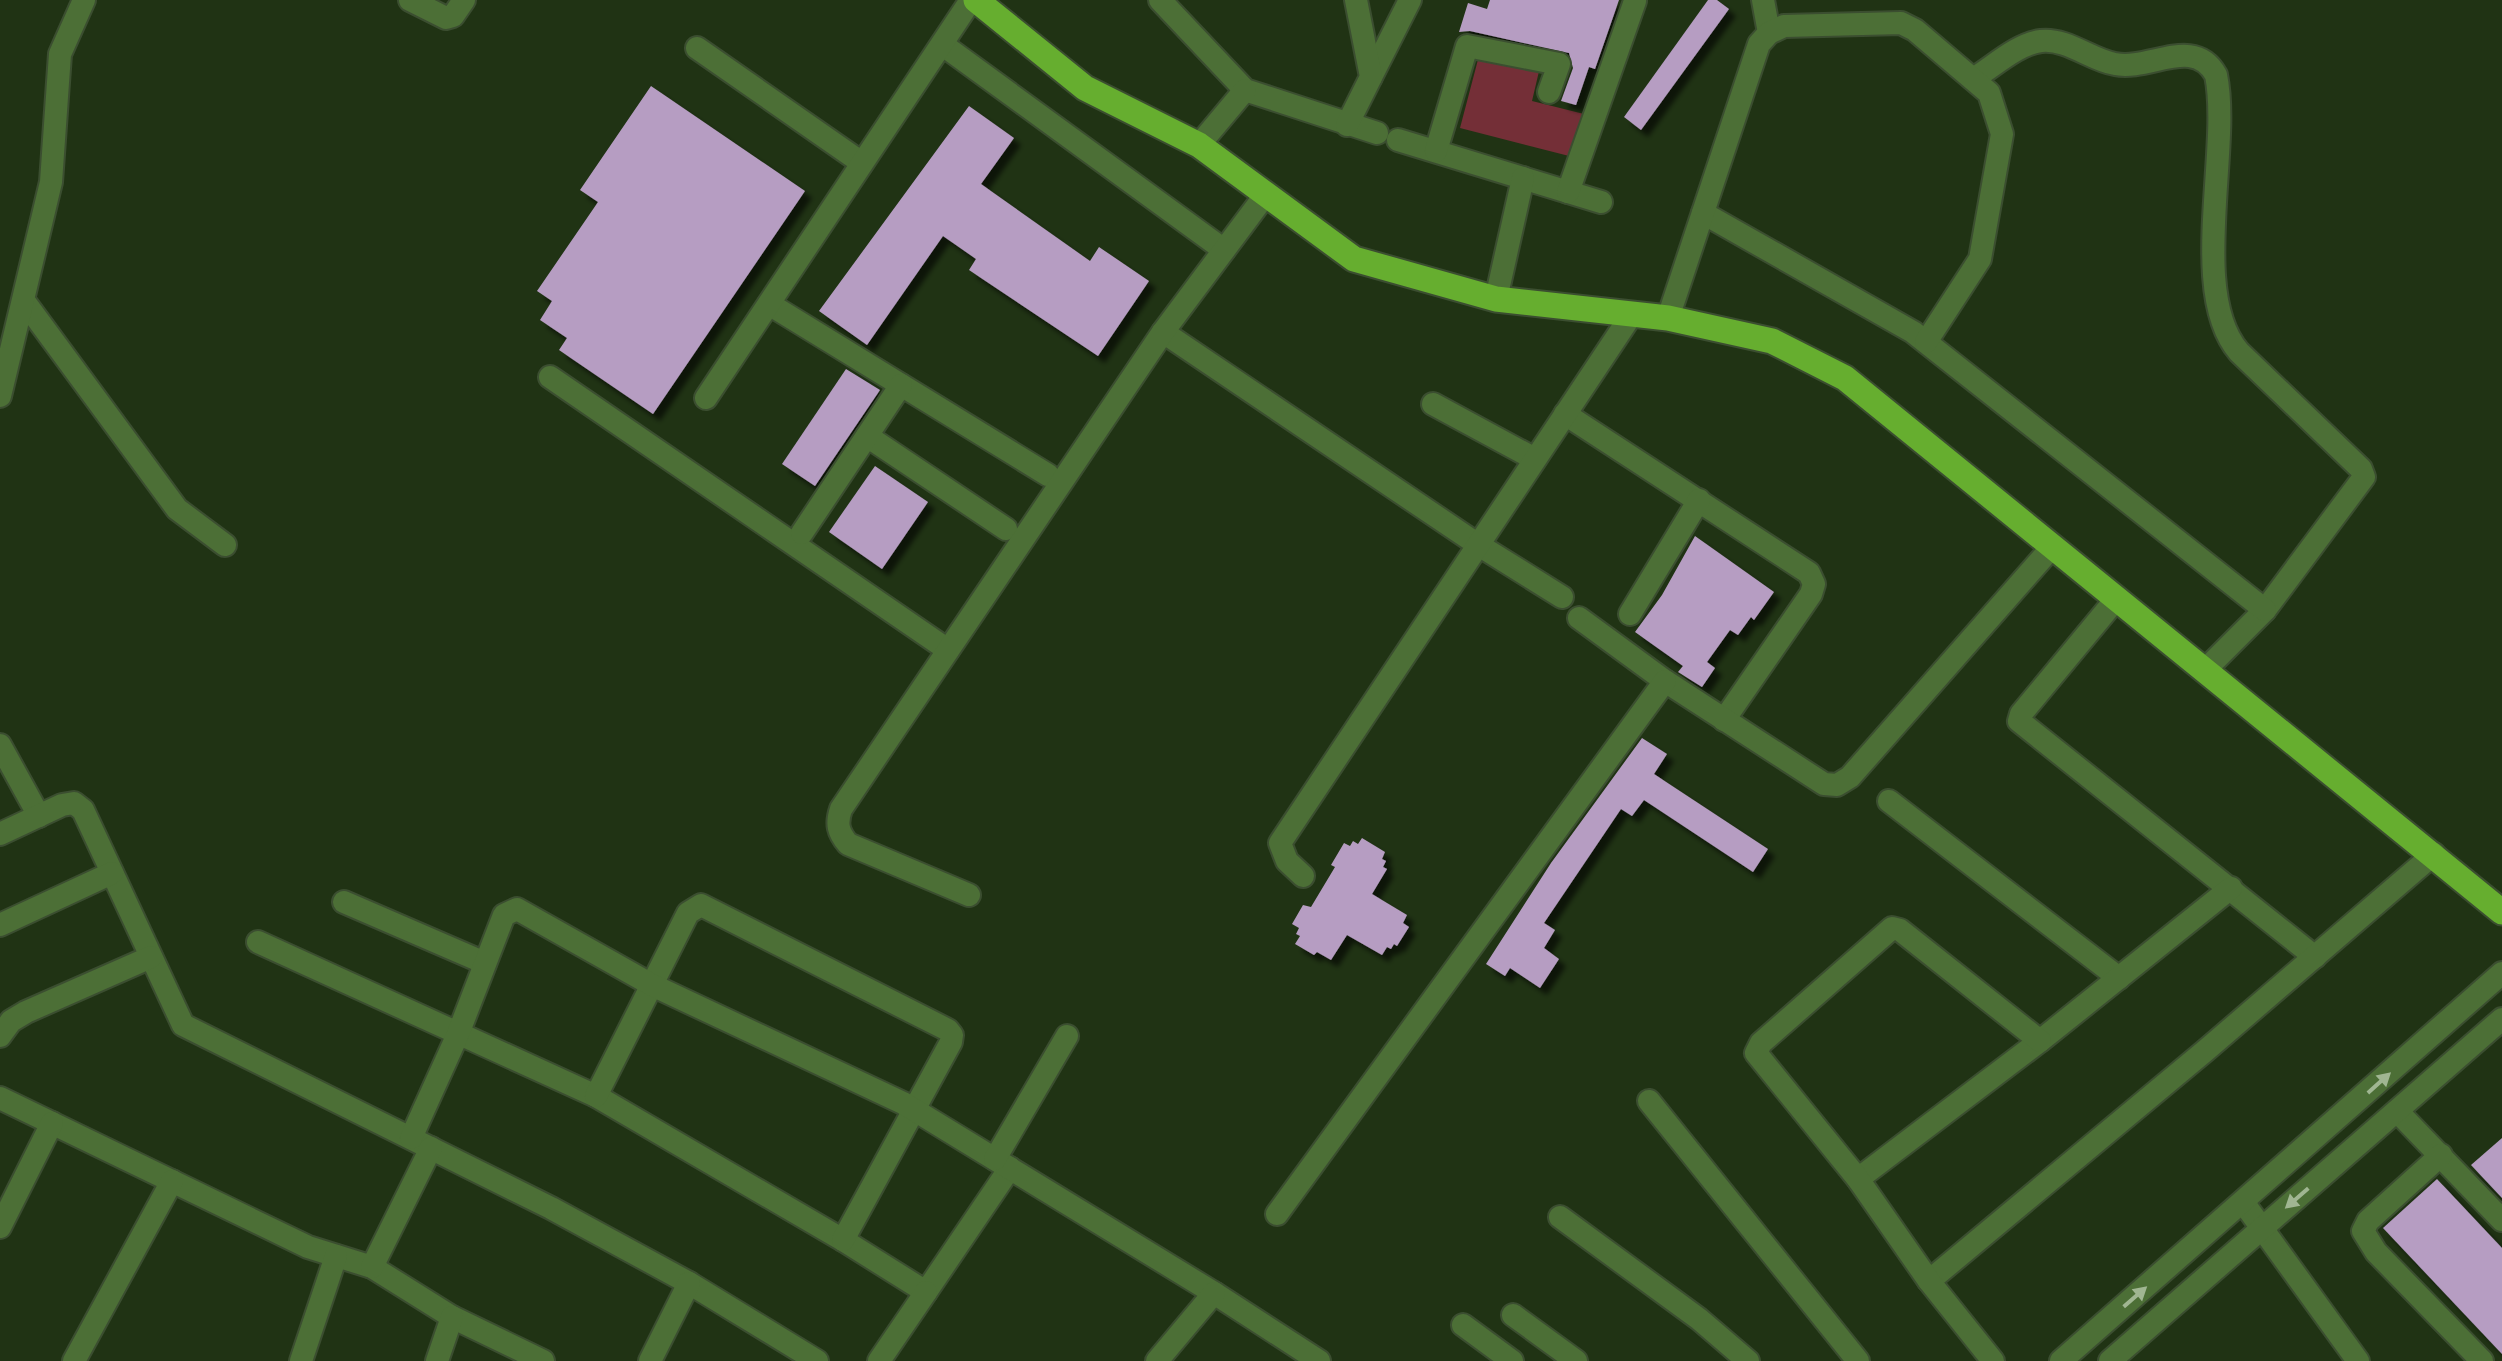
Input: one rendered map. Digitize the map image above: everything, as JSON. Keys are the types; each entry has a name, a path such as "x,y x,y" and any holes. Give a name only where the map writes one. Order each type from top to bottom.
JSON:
{"main road":[{"path":"974,0 1085,88 1199,145 1354,259 1496,299 1668,318 1772,342 1845,378 2502,912"}],"street":[{"path":"0,396 51,182 60,54 84,0"},
{"path":"410,0 446,18 453,16 464,0"},
{"path":"706,398 974,0"},
{"path":"1160,0 1245,90 1601,202"},
{"path":"1356,0 1370,77"},
{"path":"1347,125 1410,0"},
{"path":"1763,0 1769,33"},
{"path":"1568,192 1635,1"},
{"path":"1668,318 1759,44 1769,33 1784,26 1901,23 1915,30 1989,94 2002,134 1983,241 1973,272 1926,342"},
{"path":"1973,79 2026,46 2043,41 2060,43 2116,64 2190,54 2211,65 2216,74 2214,278 2222,328 2239,352 2361,469 2364,477 2265,610 2205,670"},
{"path":"943,46 1224,250"},
{"path":"1436,151 1467,46 1559,64 1549,92"},
{"path":"697,48 862,163"},
{"path":"1199,145 1245,90"},
{"path":"1496,299 1523,178"},
{"path":"969,895 848,844 840,835 837,822 841,809 1163,332 1266,194"},
{"path":"1703,214 1926,342 2265,610"},
{"path":"24,301 176,509 226,545"},
{"path":"769,304 1048,475"},
{"path":"1303,876 1287,862 1280,843 1632,314"},
{"path":"1163,332 1562,598"},
{"path":"550,378 948,650"},
{"path":"802,533 901,385"},
{"path":"1433,404 1536,459"},
{"path":"1566,414 1809,573 1814,584 1811,594 1724,720"},
{"path":"867,436 1006,529"},
{"path":"1630,614 1699,500"},
{"path":"1579,618 1724,720 1824,784 1837,784 1850,776 2053,546"},
{"path":"2117,598 2019,721 2315,957"},
{"path":"1277,1214 1664,681"},
{"path":"0,745 39,816"},
{"path":"1889,801 2118,978"},
{"path":"0,834 74,804 83,810 183,1025 551,1208 689,1283 817,1361"},
{"path":"1929,1281 2434,854"},
{"path":"0,925 112,873"},
{"path":"1858,1179 2040,1041 2231,888"},
{"path":"344,902 486,963"},
{"path":"596,1096 688,913 701,904 948,1030 951,1042 843,1240"},
{"path":"372,1267 504,915 517,909 652,985 915,1110 1319,1361"},
{"path":"1993,1361 1929,1281 1858,1179 1756,1053 1761,1043 1892,928 1900,930 2040,1041"},
{"path":"258,942 596,1096 926,1292"},
{"path":"0,1036 26,1012 151,958"},
{"path":"2061,1361 2502,973"},
{"path":"2110,1361 2502,1019"},
{"path":"879,1361 926,1292 1002,1164 1067,1036"},
{"path":"0,1098 308,1247 372,1267 452,1316 544,1361"},
{"path":"1649,1101 1858,1361"},
{"path":"2397,1111 2502,1220"},
{"path":"0,1227 52,1123"},
{"path":"2441,1155 2368,1221 2363,1231 2376,1252 2482,1361"},
{"path":"74,1361 172,1180"},
{"path":"2244,1202 2358,1361"},
{"path":"1560,1216 1699,1318 1748,1361"},
{"path":"301,1361 336,1256"},
{"path":"650,1361 689,1283"},
{"path":"1157,1361 1214,1293"},
{"path":"1512,1314 1576,1361"},
{"path":"437,1361 452,1316"},
{"path":"1463,1325 1512,1361"}],"shaded area":[{"path":"1480,52 1540,67 1532,101 1584,114 1573,157 1460,128"}],"building":[{"path":"1490,0 1619,0 1595,69 1589,67 1576,105 1561,101 1573,68 1569,53 1470,31 1459,32 1468,3 1487,9"},
{"path":"1708,0 1717,0 1729,9 1641,130 1624,117"},
{"path":"651,86 805,191 653,414 559,350 567,338 540,320 552,301 537,291 598,202 580,190"},
{"path":"969,106 1014,138 981,184 1090,261 1099,247 1149,281 1098,356 969,270 976,259 943,236 867,345 819,311"},
{"path":"846,369 880,390 815,486 782,464"},
{"path":"875,466 928,502 882,569 829,532"},
{"path":"1695,536 1774,592 1738,635 1730,630 1707,662 1715,668 1702,687 1678,672 1683,666 1635,632 1662,595"},
{"path":"1642,738 1667,754 1654,774 1768,849 1753,872 1644,800 1632,816 1621,809 1544,923 1555,930 1544,948 1559,959 1540,988 1510,968 1505,976 1486,964 1551,863"},
{"path":"1362,838 1385,852 1382,859 1387,869 1372,894 1407,915 1403,923 1409,927 1397,946 1387,947 1382,955 1347,935 1331,960 1317,952 1314,955 1295,944 1299,928 1292,924 1303,905 1311,907 1344,843 1358,844"},
{"path":"2502,1138 2502,1198 2471,1165"},
{"path":"2437,1179 2502,1248 2502,1354 2383,1228"}]}
